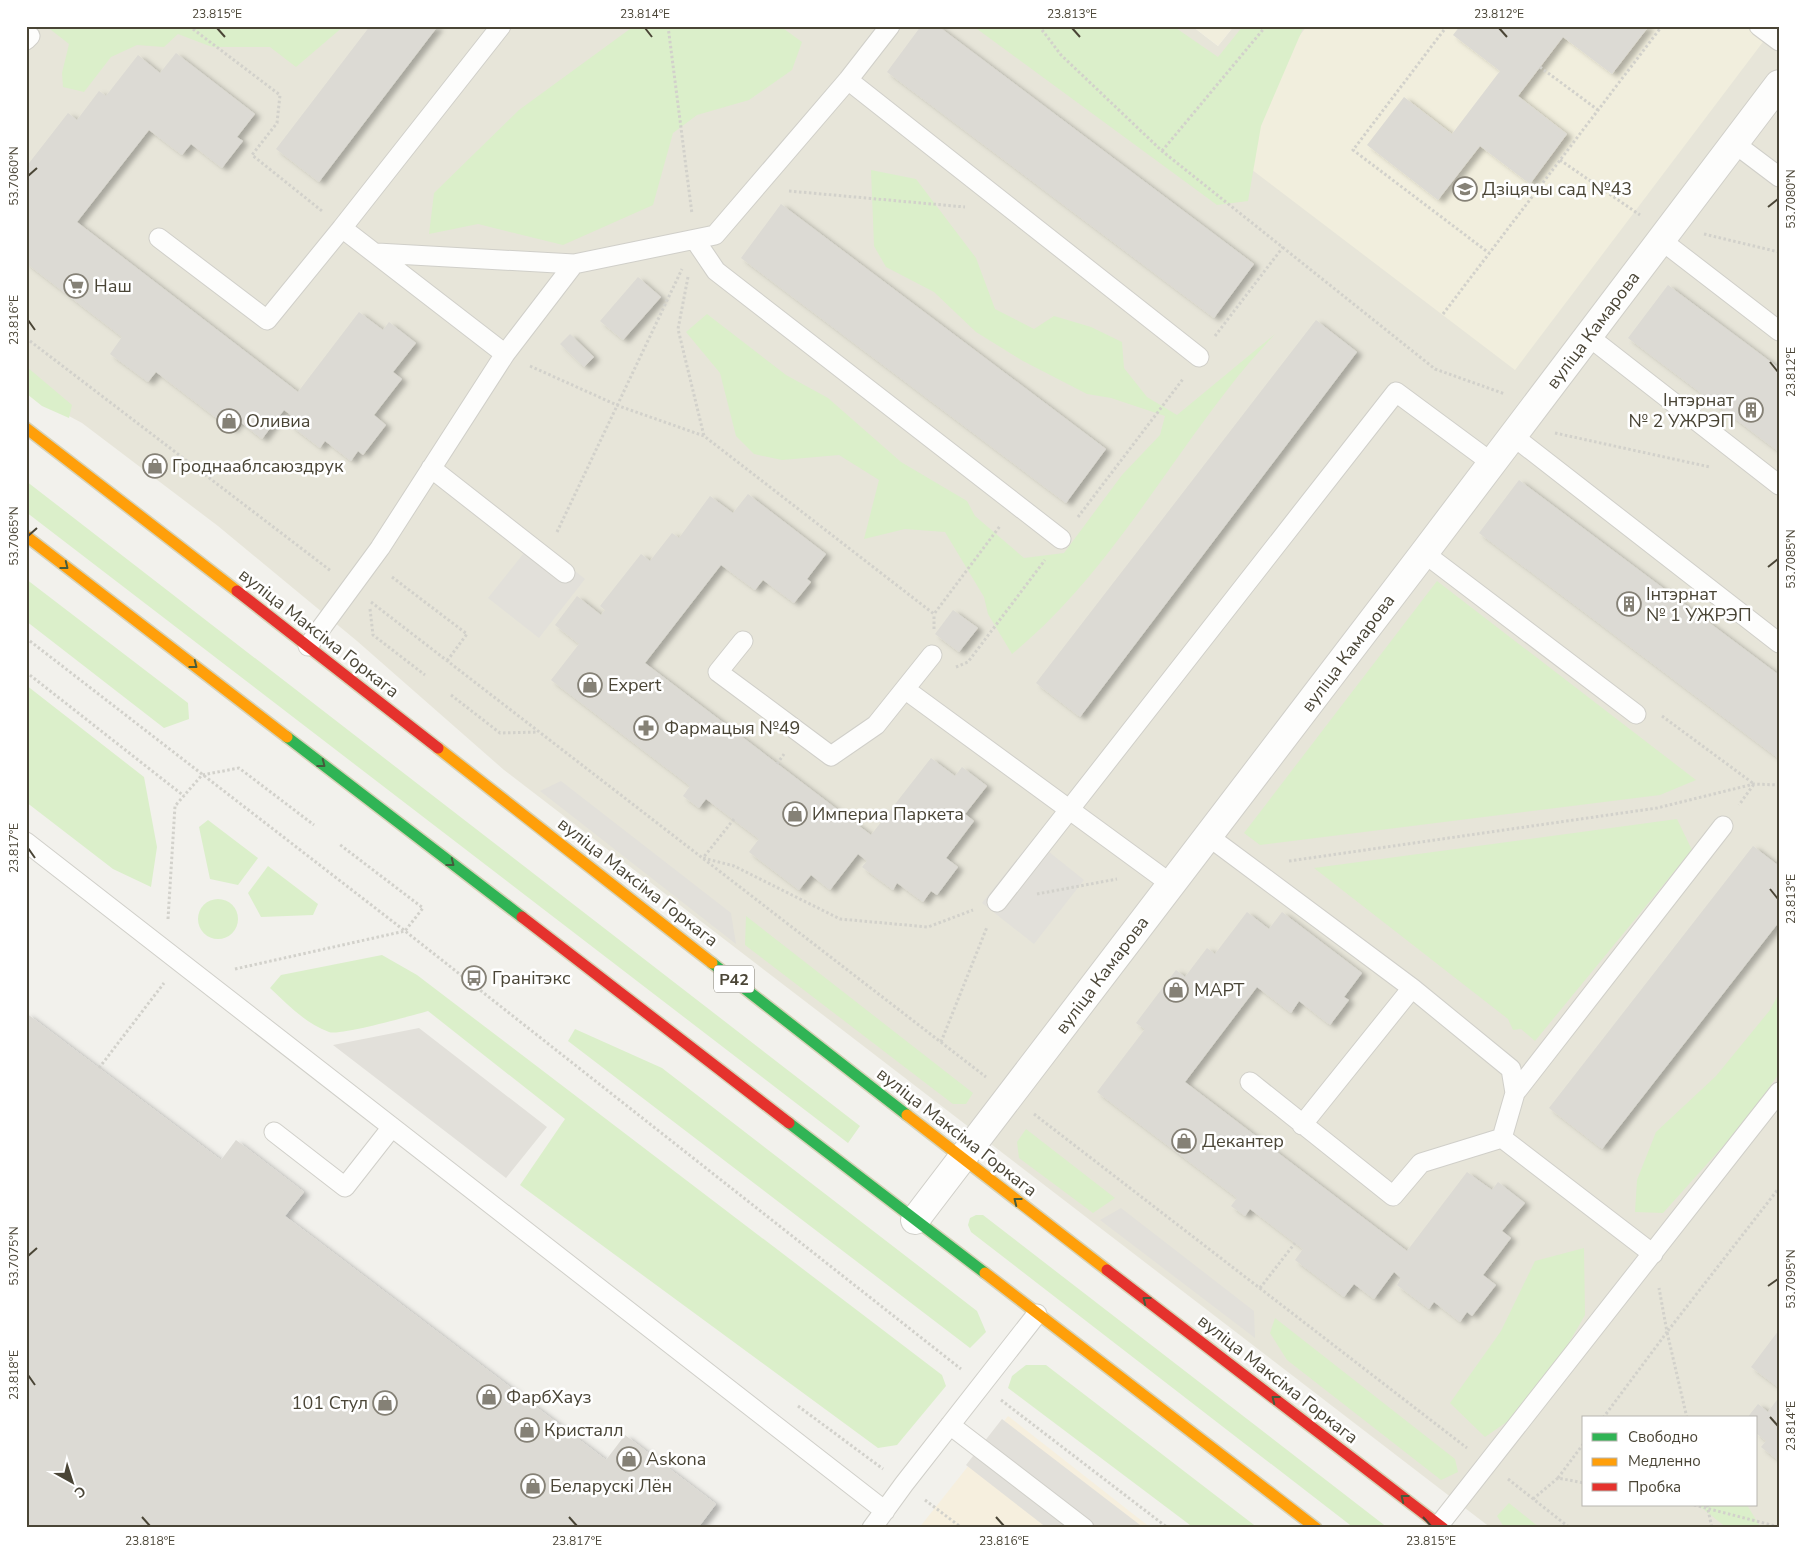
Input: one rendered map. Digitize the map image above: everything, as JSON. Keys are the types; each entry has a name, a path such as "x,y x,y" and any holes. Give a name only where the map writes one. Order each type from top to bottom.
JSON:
{"main road":[{"name":"вуліца Максіма Горкага","path":"26,428 308,646 962,1158 1441,1526"},
{"path":"26,536 1316,1528"}],"street":[{"name":"вуліца Камарова","path":"915,1220 1010,1095 1163,878 1208,836 1667,234 1779,84"}],"lane":[{"path":"159,238 267,320 501,26"},
{"path":"1759,26 1779,41"},
{"path":"377,253 574,264 715,235 848,80 886,28"},
{"path":"26,33 30,36 26,40"},
{"path":"848,80 1199,357"},
{"path":"1734,143 1779,177"},
{"path":"342,228 377,253 505,354"},
{"path":"1667,234 1779,331"},
{"path":"695,240 716,271 1061,539"},
{"path":"308,646 353,588 505,354 574,264"},
{"path":"1588,336 1779,485"},
{"path":"997,902 1396,392 1492,463"},
{"path":"1516,431 1779,643"},
{"path":"431,468 565,574"},
{"path":"1424,553 1636,714"},
{"path":"743,640 718,672 831,756 876,725 906,690 932,655"},
{"path":"906,690 1163,878"},
{"path":"1502,1138 1516,1093 1722,826"},
{"path":"1208,836 1412,988 1511,1069 1516,1093"},
{"path":"26,842 885,1511"},
{"path":"1302,1125 1412,988"},
{"path":"1250,1082 1393,1196 1421,1163 1502,1138"},
{"path":"1441,1526 1487,1463 1779,1092"},
{"path":"274,1132 345,1187 392,1127"},
{"path":"1502,1138 1653,1254"},
{"path":"872,1528 904,1484 1037,1314"},
{"path":"950,1425 1084,1528"}],"path":[{"path":"189,26 280,95 277,123 252,155 342,228"},
{"path":"668,26 695,240 678,329 704,436"},
{"path":"1039,26 1061,55 1162,151 1435,369 1506,395"},
{"path":"1162,151 1266,26"},
{"path":"1447,26 1353,150 1489,253"},
{"path":"1442,314 1662,26"},
{"path":"1540,67 1598,110"},
{"path":"1560,160 1635,212"},
{"path":"755,188 967,208"},
{"path":"1667,234 1779,252"},
{"path":"545,558 619,406 695,240"},
{"path":"991,634 1283,247"},
{"path":"26,338 353,588"},
{"path":"505,354 619,406 704,436 934,614 1017,503"},
{"path":"1516,431 1716,468"},
{"path":"371,561 467,634 447,661"},
{"path":"425,675 373,635 369,600 1570,1528"},
{"path":"26,638 405,931 982,1386 1168,1528"},
{"path":"26,672 184,796"},
{"path":"451,695 500,733 539,732"},
{"path":"1636,714 1665,716 1754,784"},
{"path":"100,1068 187,952 168,937 175,806 202,774 239,768 314,825"},
{"path":"1722,826 1754,784"},
{"path":"1248,867 1657,808 1754,784 1779,785"},
{"path":"703,858 734,819"},
{"path":"226,971 405,931 423,908 339,844"},
{"path":"703,858 734,866 840,919 928,927 997,902 1163,878"},
{"path":"941,1042 997,902"},
{"path":"1604,1416 1779,1188"},
{"path":"1260,1288 1295,1243"},
{"path":"1653,1254 1667,1332 1687,1416"},
{"path":"792,1401 962,1528"},
{"path":"1533,1499 1558,1478 1582,1446"},
{"path":"1558,1478 1582,1483"},
{"path":"1712,1528 1707,1507 1779,1527"}],"shaded area":[{"path":"26,26 1192,26 1218,46 1234,26 1779,26 1779,1528 1491,1528 504,770 357,641 218,526 82,423 26,393"},
{"path":"1192,26 1234,26 1218,46"},
{"name":"Дзіцячы сад №43","path":"1307,26 1775,26 1515,370 1247,166 1231,125"},
{"path":"535,539 585,579 539,638 488,598"},
{"path":"561,781 731,913 736,944 540,791"},
{"path":"1033,839 1084,880 1034,944 982,903"},
{"path":"419,1028 547,1127 506,1178 333,1045"},
{"path":"1121,1208 1254,1311 1255,1338 1100,1220"},
{"path":"1008,1416 1151,1528 919,1528"},
{"path":"1002,1419 1144,1528 1047,1528 966,1465"}],"green space":[{"path":"46,26 344,26 296,67 270,47 212,47 178,34 164,47 137,45 111,57 84,92 63,87 62,73 69,44"},
{"path":"634,26 780,26 802,42 792,70 749,100 697,115 673,133 653,205 563,245 478,224 429,234 434,193 519,110"},
{"path":"973,26 1173,26 1218,57 1243,26 1304,26 1261,126 1248,201 1217,205"},
{"path":"871,170 916,179 976,258 995,309 1034,329 1054,316 1091,327 1122,342 1124,368 1147,397 1177,415 1275,334 1233,382 1101,562 1044,625 1012,654 988,614 984,597 945,532 905,529 864,539 879,480 839,455 782,460 754,454 736,436 720,373 686,332 707,314 786,375 828,398 901,462 967,501 975,516 1024,558 1064,553 1122,475 1160,435 1165,416 1111,398 1087,394 1023,361 976,332 934,292 886,267 874,246"},
{"path":"27,367 72,405 69,418 42,406 27,394"},
{"path":"26,481 860,1126 848,1143 26,512"},
{"path":"26,579 188,703 189,719 164,728 26,621"},
{"path":"1437,581 1696,780 1660,795 1260,845 1244,833"},
{"path":"26,685 144,777 157,847 151,887 113,869 26,802"},
{"path":"1677,819 1692,850 1535,1041 1521,1029 1513,1030 1508,1019 1314,868"},
{"path":"208,820 258,858 238,885 210,879 199,827"},
{"path":"268,866 318,904 313,915 261,917 248,893"},
{"path":"222,899 229,902 235,908 238,919 237,927 229,936 222,939 214,939 207,936 199,927 198,915 201,908 210,900"},
{"path":"746,916 973,1093 966,1104 953,1104 745,945"},
{"path":"382,955 417,975 942,1375 946,1386 897,1445 878,1448 520,1185 565,1119 428,1011 347,1031 329,1032 305,1019 270,988 281,975"},
{"path":"1779,993 1779,1073 1751,1115 1663,1213 1635,1212 1637,1180 1656,1132 1716,1076 1770,1010"},
{"path":"575,1029 662,1068 977,1311 986,1332 970,1348 568,1041"},
{"path":"1026,1129 1115,1198 1093,1213 1019,1158 1017,1142"},
{"path":"976,1215 983,1215 1388,1528 1354,1528 971,1232 968,1225 970,1218"},
{"path":"1584,1248 1585,1315 1551,1374 1514,1417 1485,1437 1450,1403 1501,1331 1535,1261"},
{"path":"1275,1318 1455,1459 1458,1472 1441,1480 1287,1360 1270,1333"},
{"path":"1026,1365 1046,1365 1258,1528 1194,1528 1008,1388 1012,1376"},
{"path":"1509,1503 1540,1528 1504,1527 1497,1516"},
{"path":"1699,1506 1748,1506 1761,1528 1727,1528"}],"building":[{"path":"370,26 438,26 319,182 276,149"},
{"path":"921,26 938,26 1254,264 1214,318 887,72"},
{"path":"1460,26 1649,26 1612,74 1563,37 1518,96 1567,134 1530,184 1480,146 1438,200 1367,145 1404,97 1452,134 1500,71 1453,35"},
{"path":"176,53 255,114 237,137 243,141 222,168 191,144 182,155 149,130 77,222 298,392 359,312 383,330 389,322 416,343 393,372 402,379 374,415 386,425 363,455 358,451 351,461 325,441 320,448 290,425 295,418 284,410 262,439 239,421 232,430 156,372 148,382 110,354 122,337 26,263 26,167 68,113 77,120 99,91 106,96 138,55 160,73"},
{"path":"781,204 1106,449 1066,503 741,258"},
{"path":"638,277 661,297 623,340 600,321"},
{"name":"Інтэрнат № 2 УЖРЭП","path":"1668,285 1779,368 1779,452 1628,338"},
{"path":"1316,320 1357,352 1080,717 1036,683"},
{"path":"570,334 594,357 584,367 560,344"},
{"name":"Інтэрнат № 1 УЖРЭП","path":"1519,480 1779,675 1779,759 1479,533"},
{"path":"748,494 826,554 807,579 811,582 794,603 763,580 755,590 721,565 645,663 871,835 931,758 955,776 962,767 987,786 965,814 974,821 946,858 958,867 937,895 931,891 923,902 897,883 893,890 862,867 867,861 858,854 830,890 811,875 799,890 749,852 759,839 706,799 699,808 683,796 690,786 551,680 579,644 555,625 577,596 601,615 605,610 600,606 641,554 650,561 672,533 679,538 710,496 733,513"},
{"path":"953,610 978,628 959,652 935,634"},
{"path":"1753,846 1779,866 1779,922 1602,1149 1549,1108"},
{"path":"1247,912 1269,929 1282,912 1362,973 1344,997 1349,1000 1330,1025 1299,1001 1291,1013 1257,987 1185,1082 1407,1251 1467,1172 1492,1190 1498,1182 1525,1203 1502,1231 1511,1238 1483,1275 1496,1285 1472,1316 1467,1312 1460,1322 1434,1302 1429,1309 1397,1285 1401,1278 1394,1272 1374,1299 1354,1284 1344,1297 1295,1260 1303,1249 1250,1209 1245,1216 1231,1206 1237,1198 1097,1092 1145,1029 1136,1023 1176,970 1185,977 1207,948 1215,954"},
{"path":"26,1013 221,1160 236,1140 304,1192 285,1216 606,1460 625,1435 716,1504 698,1528 26,1528"},
{"path":"1779,1330 1779,1388 1751,1367"},
{"path":"1779,1397 1779,1461 1761,1447 1766,1441 1758,1435 1758,1416 1749,1416 1758,1404 1768,1412"}],"traffic: fast":[{"path":"287,737 522,917"},
{"path":"712,963 907,1115"},
{"path":"789,1123 985,1273"}],"traffic: slow":[{"path":"26,428 237,591"},
{"path":"26,536 287,737"},
{"path":"438,748 712,963"},
{"path":"907,1115 1107,1270"},
{"path":"985,1273 1316,1528"}],"traffic: jam":[{"path":"237,591 438,748"},
{"path":"522,917 789,1123"},
{"path":"1107,1270 1443,1528"}],"place":[{"name":"Дзіцячы сад №43","path":"1465,189"},
{"name":"Наш","path":"76,286"},
{"name":"Інтэрнат № 2 УЖРЭП","path":"1751,410"},
{"name":"Оливиа","path":"229,421"},
{"name":"Гроднааблсаюздрук","path":"155,466"},
{"name":"Інтэрнат № 1 УЖРЭП","path":"1629,604"},
{"name":"Expert","path":"590,685"},
{"name":"Фармацыя №49","path":"646,728"},
{"name":"Империа Паркета","path":"795,814"},
{"name":"Гранітэкс","path":"474,978"},
{"name":"МАРТ","path":"1176,990"},
{"name":"Декантер","path":"1184,1141"},
{"name":"ФарбХауз","path":"489,1397"},
{"name":"101 Стул","path":"385,1403"},
{"name":"Кристалл","path":"527,1430"},
{"name":"Askona","path":"629,1459"},
{"name":"Беларускі Лён","path":"533,1486"}]}
